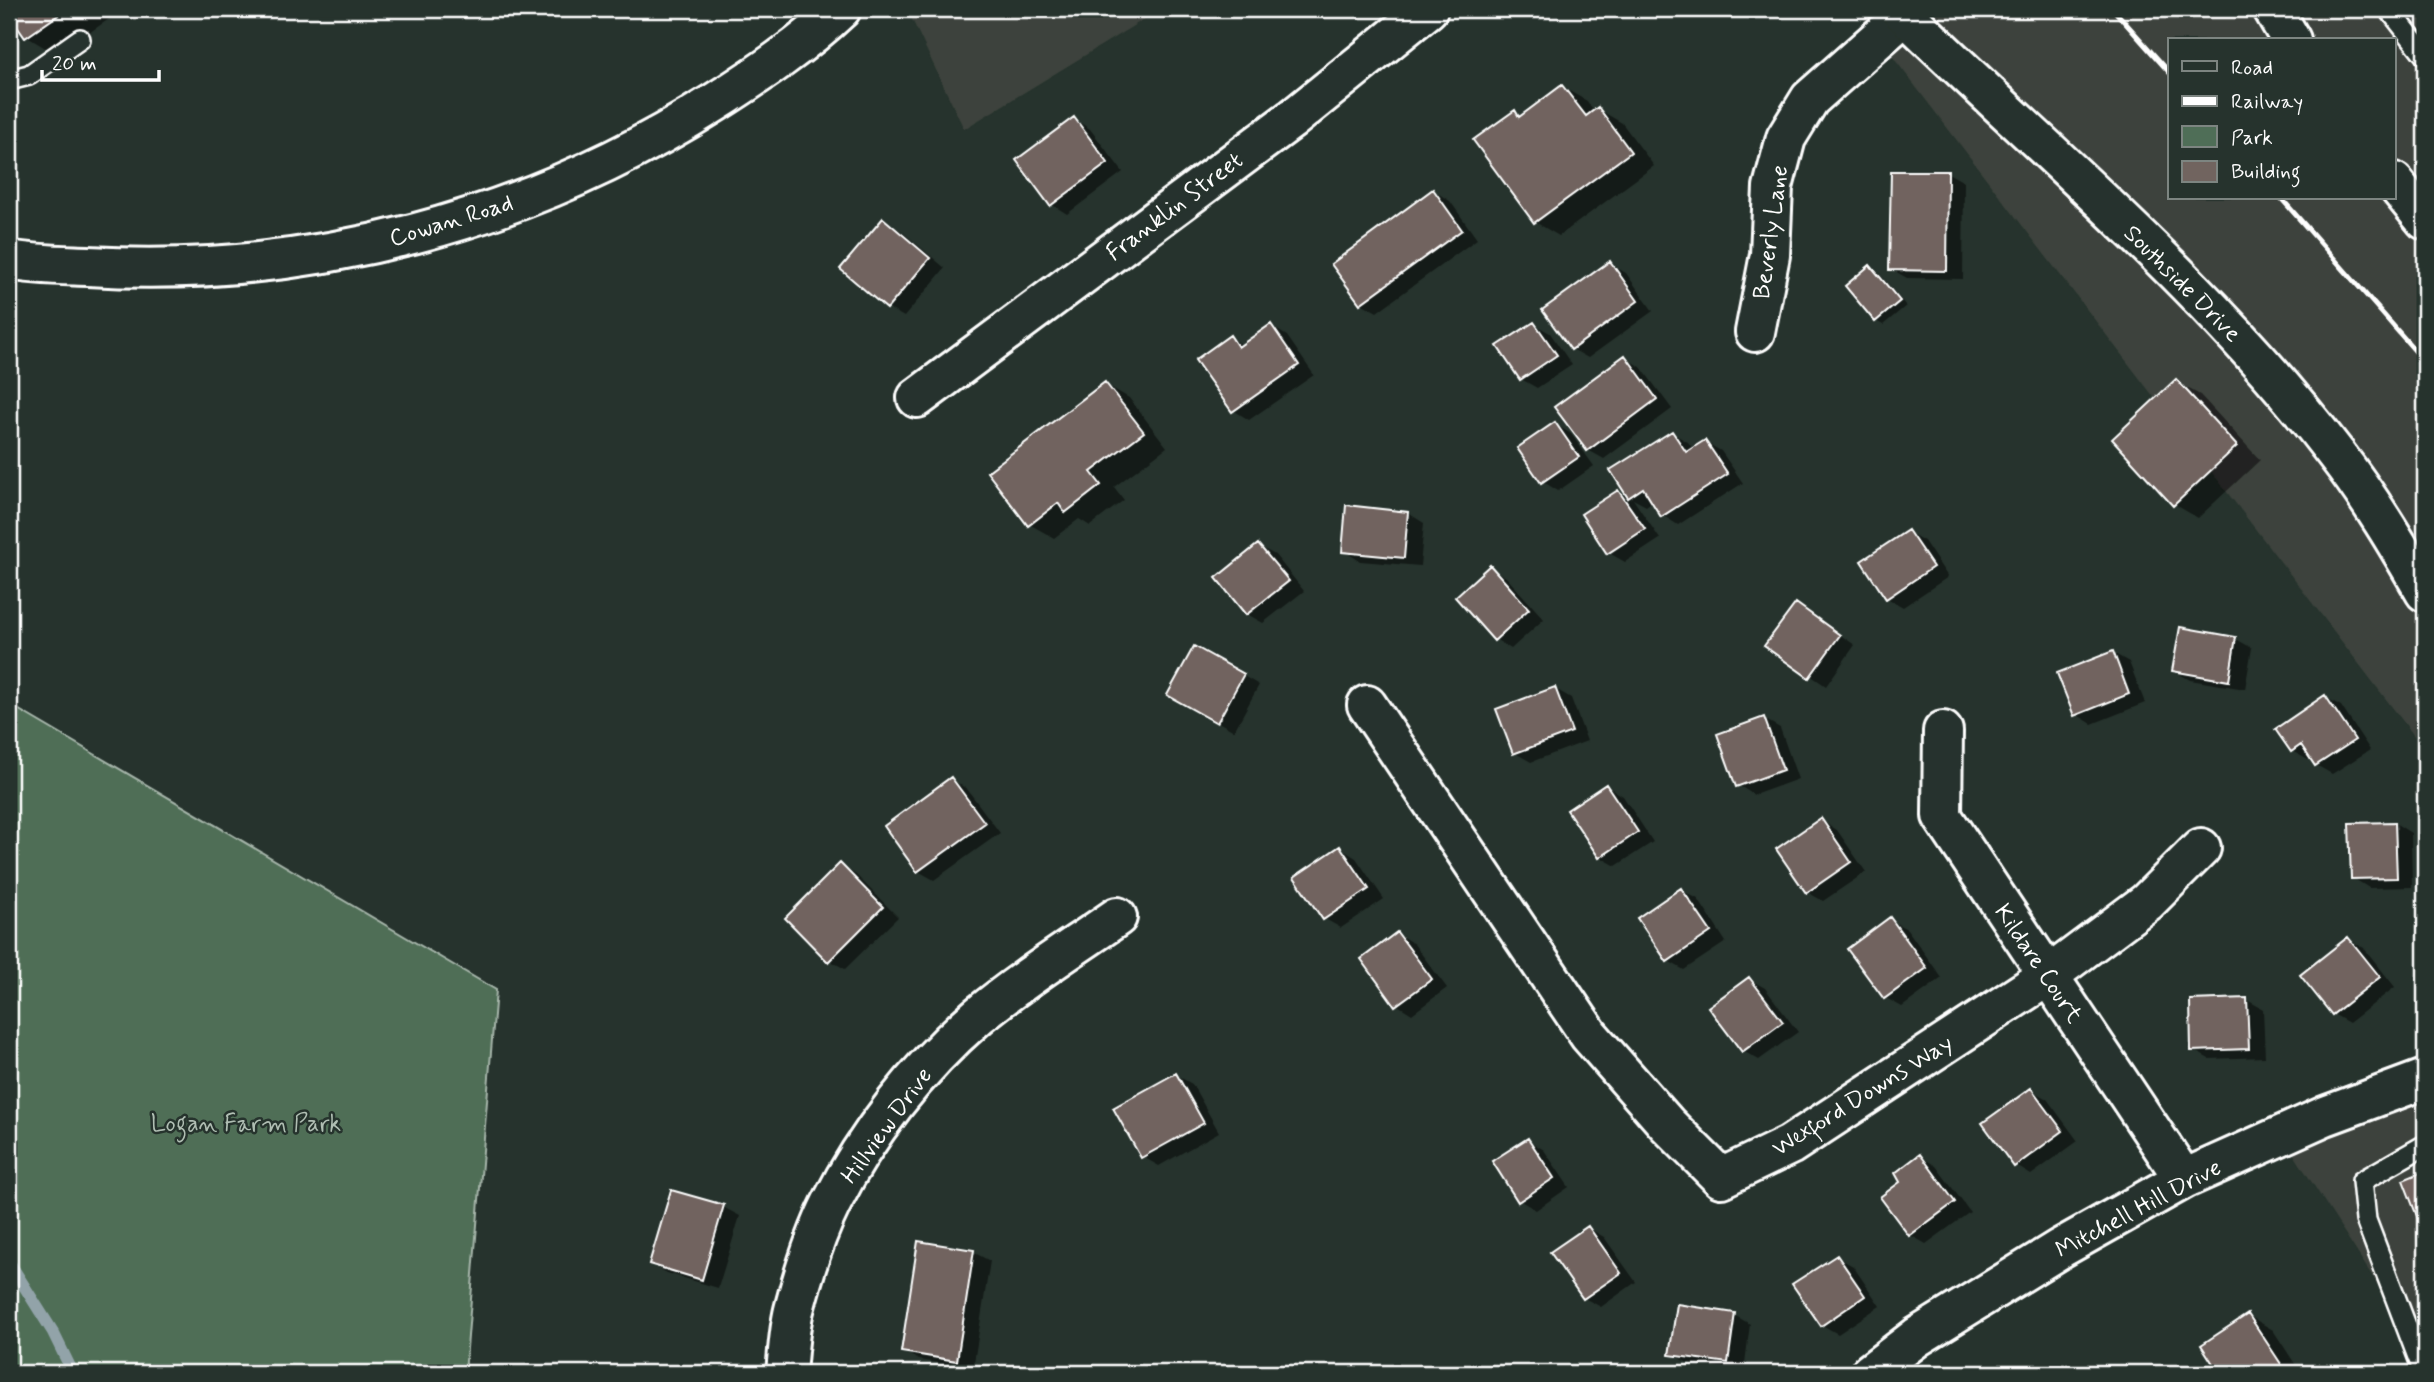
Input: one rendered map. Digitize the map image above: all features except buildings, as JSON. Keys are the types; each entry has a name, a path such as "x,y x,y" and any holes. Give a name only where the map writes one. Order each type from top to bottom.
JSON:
{"street":[{"name":"Cowan Road","path":"9,260 138,269 259,263 342,251 428,231 553,186 663,135 741,86 822,27 841,9"},
{"name":"Franklin Street","path":"916,398 1292,119 1428,9"},
{"path":"2273,9 2290,38"},
{"name":"Beverly Lane","path":"1755,332 1770,255 1773,187 1786,138 1810,99 1902,12"},
{"name":"Southside Drive","path":"1902,12 2074,174 2228,328 2297,405 2337,455 2375,508 2425,592"},
{"path":"2396,184 2425,220"},
{"name":"Wexford Downs Way","path":"1367,705 1589,1035 1667,1124 1721,1178 1790,1145 2048,976 2147,902 2201,848"},
{"name":"Kildare Court","path":"1943,731 1942,816 2184,1180"},
{"name":"Hillview Drive","path":"786,1373 793,1312 809,1260 831,1205 861,1153 902,1095 935,1058 979,1016 1117,917"},
{"name":"Mitchell Hill Drive","path":"1870,1373 1928,1330 2061,1248 2184,1180 2325,1116 2425,1079"}],"lane":[{"path":"2389,9 2425,55"},
{"path":"9,80 29,75 80,38"},
{"path":"2424,1373 2366,1220 2362,1181 2425,1145"}],"shaded area":[{"path":"907,9 1161,9 964,129"},
{"path":"1856,9 2425,9 2425,750"},
{"path":"2425,1057 2425,1358 2271,1119"}],"green space":[{"name":"Logan Farm Park","path":"9,704 496,990 465,1373 9,1373"}],"waterway":[{"path":"9,1262 53,1332 73,1373"}],"railway":[{"path":"2113,9 2168,71"},
{"path":"2283,200 2425,362"}]}
